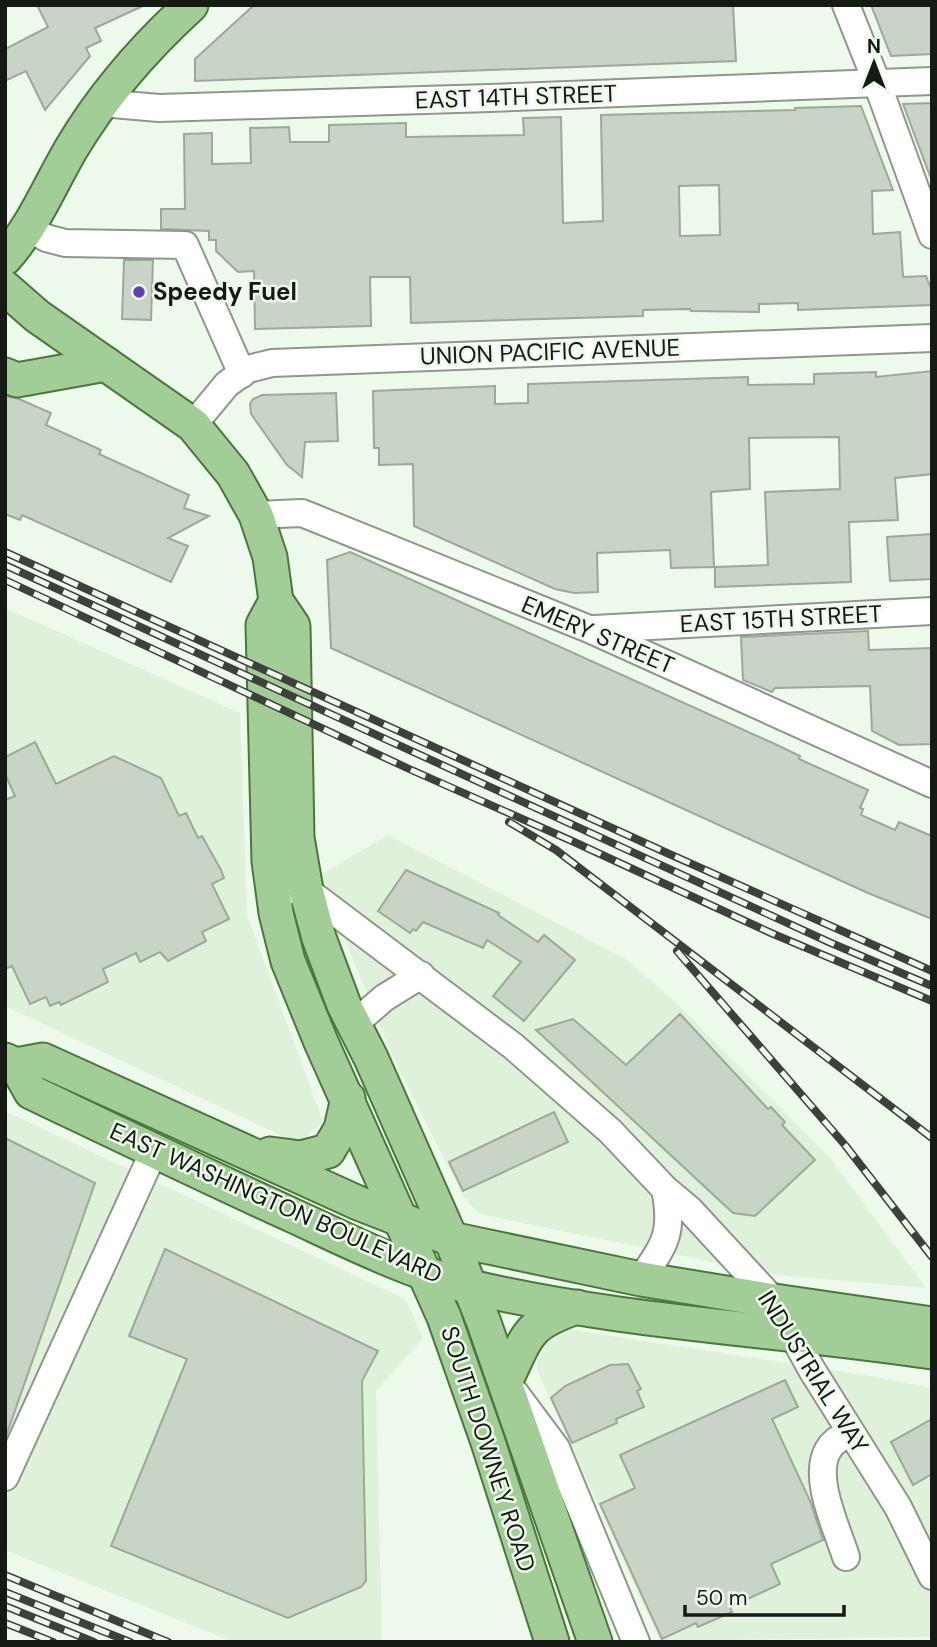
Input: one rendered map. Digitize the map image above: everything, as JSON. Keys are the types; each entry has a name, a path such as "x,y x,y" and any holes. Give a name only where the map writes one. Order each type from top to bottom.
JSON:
{"main road":[{"path":"5,258 20,243 60,168 101,103 142,54 191,5"},
{"path":"5,288 37,316 193,425 233,474 256,515 270,557 276,601"},
{"path":"5,375 17,380 106,364"},
{"name":"SOUTH DOWNEY ROAD","path":"552,1642 446,1321 321,1042 288,961 273,892 269,849 263,625 276,601 293,626 297,838 306,890 319,938 353,1025 371,1058 451,1239 506,1380 595,1642"},
{"name":"EAST WASHINGTON BOULEVARD","path":"932,1324 641,1279 451,1239 356,1202 43,1060 11,1063 31,1092 344,1239 469,1287 577,1307 705,1325 932,1352"},
{"path":"247,1151 301,1158 328,1151 341,1129 348,1098"},
{"path":"506,1380 532,1329 551,1315 577,1307"}],"street":[{"path":"846,5 932,235"},
{"name":"EAST 14TH STREET","path":"101,103 173,107 932,81"},
{"path":"28,227 46,238 65,243 185,245 242,374"},
{"name":"UNION PACIFIC AVENUE","path":"193,425 227,384 248,369 272,363 932,338"},
{"name":"EMERY STREET","path":"256,515 302,513 589,629 932,784"},
{"name":"EAST 15TH STREET","path":"589,629 932,611"},
{"path":"273,892 306,890"},
{"name":"INDUSTRIAL WAY","path":"306,890 513,1046 610,1132 665,1189 690,1210 774,1301 849,1432 898,1507 932,1576"},
{"path":"353,1025 384,998 421,975"},
{"path":"5,1477 154,1151"},
{"path":"641,1279 663,1247 669,1228 665,1189"},
{"path":"506,1380 556,1448 636,1642"},
{"path":"846,1558 821,1471 832,1443 849,1432"}],"shaded area":[{"path":"5,608 240,713 247,915 323,1121 299,1144 5,1006"},
{"path":"388,835 626,959 675,1002 831,1159 926,1288 777,1275 479,1214 463,1196 391,1053 319,876"},
{"path":"5,1111 405,1299 423,1338 376,1391 382,1642 233,1642 5,1550"},
{"path":"566,1329 853,1373 932,1388 932,1637 660,1641 537,1370 537,1355 542,1344 551,1335"}],"building":[{"path":"37,5 145,5 95,28 101,41 86,48 90,56 45,110 26,71 5,81 5,49 48,27"},
{"path":"254,5 733,5 736,61 195,81 195,59"},
{"path":"871,5 932,5 932,54 891,56"},
{"path":"932,103 932,176 930,176 903,104"},
{"path":"861,106 893,190 872,191 873,234 900,232 903,277 926,276 932,291 932,305 798,310 798,303 759,304 759,312 643,310 643,316 411,323 410,277 370,277 371,326 255,329 254,271 238,272 216,251 216,240 209,240 209,231 161,229 161,209 185,209 184,134 212,133 212,164 251,163 250,128 289,127 290,142 329,142 329,125 406,123 406,137 524,135 523,118 561,117 563,223 603,221 601,115","holes":["719,185 720,235 680,236 679,186"]},
{"path":"124,260 153,260 151,320 122,319"},
{"path":"932,371 932,474 895,478 898,520 849,522 851,582 715,587 715,567 768,565 765,492 840,489 839,437 749,438 750,489 711,492 714,567 671,568 670,550 597,553 598,592 574,593 555,589 414,526 413,464 379,465 379,448 374,448 373,391 495,386 495,404 528,403 528,384 748,377 748,385 814,384 814,374 876,372 876,377"},
{"path":"336,393 338,441 305,442 302,477 287,465 251,414 250,404 253,399 262,395"},
{"path":"5,396 51,413 46,425 101,450 99,454 189,495 184,508 209,516 168,538 188,546 171,582 22,515 20,520 5,514"},
{"path":"932,534 932,579 890,581 887,537"},
{"path":"350,552 775,744 800,756 799,759 868,790 860,808 863,809 861,815 895,830 899,822 932,836 932,919 868,893 331,648 327,560"},
{"path":"868,631 869,650 932,648 932,744 899,745 872,731 870,686 775,688 772,692 743,680 741,637"},
{"path":"35,742 56,784 114,756 161,778 179,816 186,813 198,838 202,836 221,870 224,878 212,884 229,919 202,932 206,941 168,961 160,952 140,962 136,953 103,969 108,982 61,1005 59,1002 50,1006 46,997 30,1004 12,966 5,969 5,800 15,796 5,774 5,757"},
{"path":"406,870 499,913 498,915 538,942 544,935 575,960 524,1021 493,996 521,962 487,940 483,948 423,922 416,931 413,929 410,933 378,911"},
{"path":"680,1014 768,1109 771,1107 785,1122 782,1125 815,1160 755,1216 733,1213 536,1030 573,1019 626,1065"},
{"path":"554,1112 568,1142 463,1191 449,1162"},
{"path":"5,1138 95,1183 6,1436 5,1436"},
{"path":"165,1249 378,1351 362,1381 366,1581 361,1587 288,1618 111,1546 187,1359 129,1336"},
{"path":"628,1364 641,1389 637,1391 644,1407 616,1419 617,1423 572,1443 551,1398 565,1386 610,1365"},
{"path":"785,1380 798,1407 772,1419 811,1503 823,1540 771,1564 780,1584 730,1607 732,1612 698,1627 696,1623 662,1639 600,1504 635,1488 620,1455"},
{"path":"932,1419 932,1474 913,1485 891,1442"}],"railway":[{"path":"5,552 932,971"},
{"path":"5,565 831,943 932,986"},
{"path":"5,580 407,768 771,933 932,1001"},
{"path":"509,822 556,850 932,1138"},
{"path":"677,951 845,1145 932,1257"},
{"path":"5,1575 168,1642"},
{"path":"5,1592 130,1642"},
{"path":"5,1606 94,1642"},
{"path":"5,1623 53,1642"}],"place":[{"name":"Speedy Fuel","path":"139,292"}]}
